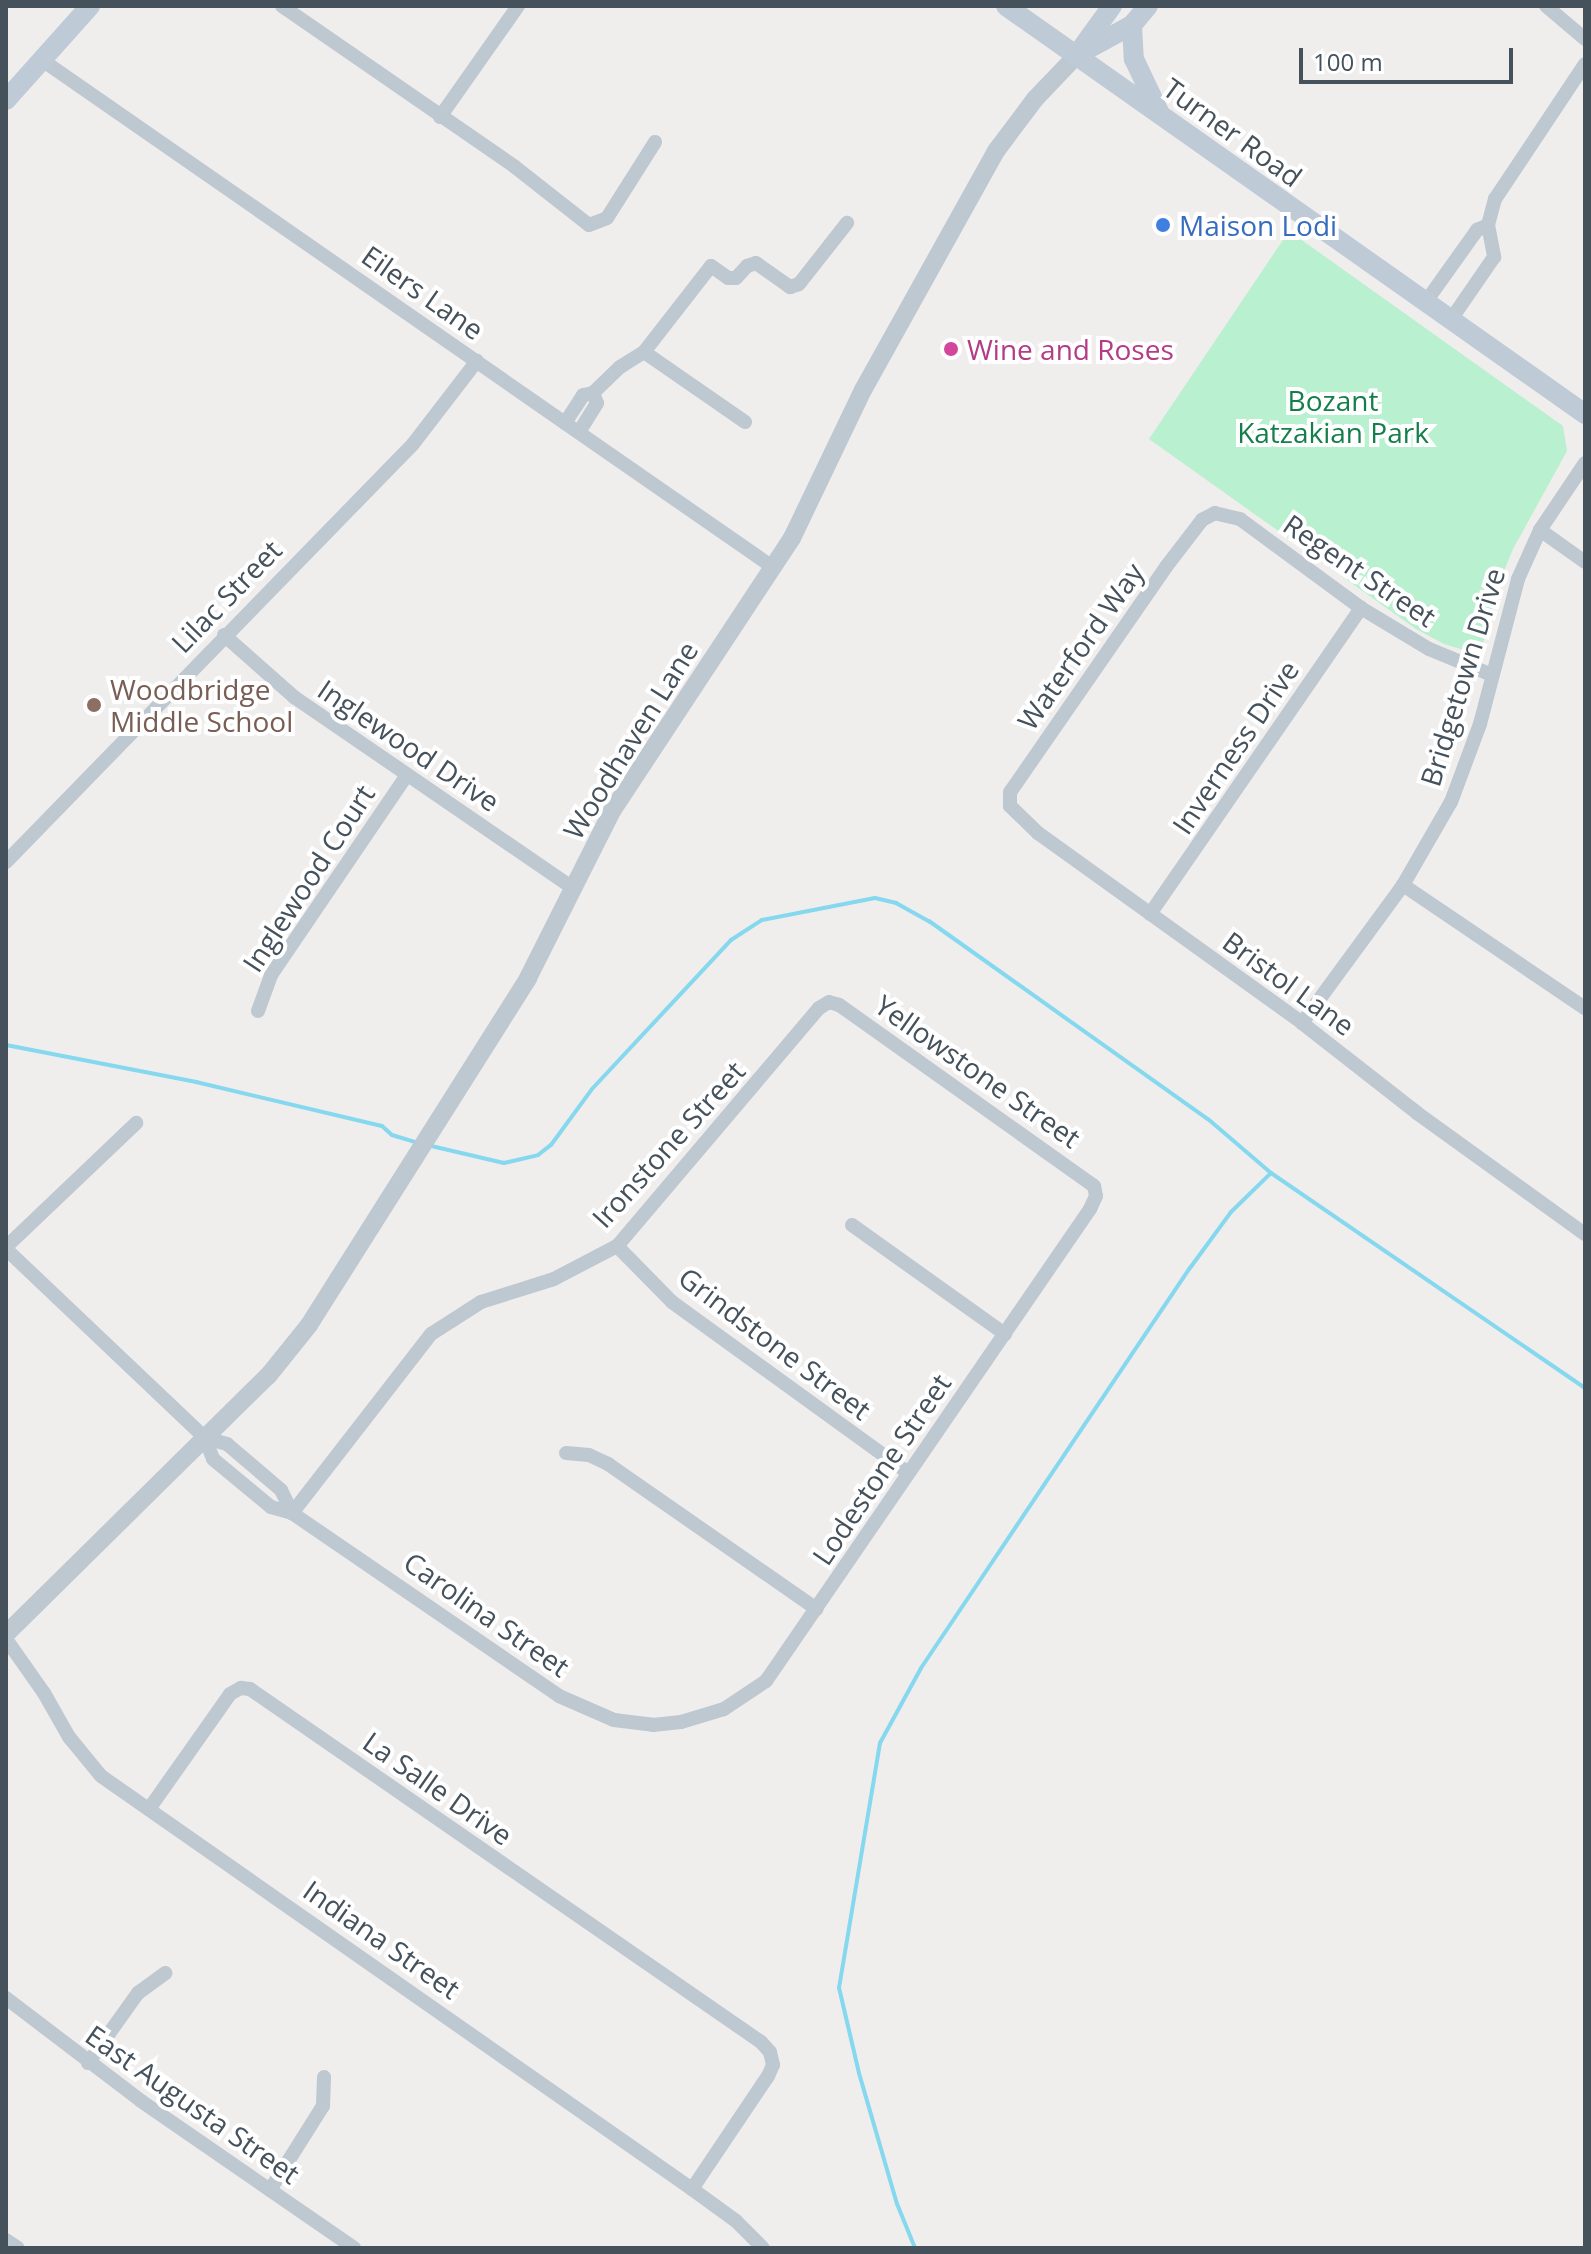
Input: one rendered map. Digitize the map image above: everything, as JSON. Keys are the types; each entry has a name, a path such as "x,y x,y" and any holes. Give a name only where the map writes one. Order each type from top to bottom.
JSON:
{"main road":[{"path":"6,100 90,6"},
{"name":"Turner Road","path":"1006,6 1585,414"},
{"path":"1077,55 1112,6"},
{"path":"1077,55 1132,25 1148,6"},
{"path":"1132,25 1134,59 1161,115"}],"street":[{"path":"282,6 515,167 583,223 595,224 607,218 655,142"},
{"path":"440,117 518,6"},
{"path":"1546,6 1571,24 1585,39"},
{"name":"Woodhaven Lane","path":"6,1637 268,1376 300,1338 528,978 628,787 774,568 813,499 863,390 985,170 1021,116 1077,55"},
{"name":"Eilers Lane","path":"42,60 774,568"},
{"path":"1450,321 1494,257 1488,225 1495,199 1585,64"},
{"path":"565,423 583,395 593,393 620,367 644,352 711,266 728,278 736,278 747,266 756,263 790,287 799,284 847,223"},
{"path":"1425,303 1477,230 1488,225"},
{"path":"1462,253 1485,269"},
{"path":"644,352 745,422"},
{"name":"Lilac Street","path":"8,858 420,436 477,361"},
{"path":"579,432 597,403 593,393"},
{"name":"Bridgetown Drive","path":"1302,1023 1403,885 1463,775 1510,598 1540,530 1585,463"},
{"name":"Regent Street","path":"1202,520 1215,513 1240,519 1361,608 1429,649 1492,675"},
{"name":"Waterford Way","path":"1010,806 1010,792 1202,520"},
{"path":"1540,530 1585,562"},
{"name":"Inverness Drive","path":"1150,914 1361,608"},
{"name":"Inglewood Drive","path":"224,635 294,697 573,888"},
{"name":"Inglewood Court","path":"258,1011 271,975 407,775"},
{"name":"Bristol Lane","path":"1010,806 1038,833 1302,1023 1585,1234"},
{"path":"1403,885 1585,1008"},
{"name":"Yellowstone Street","path":"825,1005 829,1002 839,1005 1084,1176 1094,1186 1095,1192"},
{"name":"Ironstone Street","path":"292,1513 409,1359 450,1319 481,1302 571,1272 617,1246 825,1005"},
{"path":"6,1248 136,1123"},
{"name":"Lodestone Street","path":"666,1724 724,1709 766,1681 1090,1209 1095,1192"},
{"path":"852,1225 1005,1334"},
{"name":"Grindstone Street","path":"617,1246 672,1302 908,1473"},
{"name":"Carolina Street","path":"6,1248 205,1438 227,1444 281,1490 292,1513 559,1696 614,1720 666,1724"},
{"path":"566,1453 589,1455 608,1464 817,1609"},
{"name":"Indiana Street","path":"6,1637 69,1737 101,1776 692,2189 736,2221 763,2248"},
{"name":"La Salle Drive","path":"149,1809 230,1694 241,1688 250,1689 731,2021 761,2042 770,2052 773,2065 692,2189"},
{"path":"88,2063 138,1993 166,1973"},
{"name":"East Augusta Street","path":"6,1998 88,2063 354,2248"},
{"path":"270,2190 323,2106 324,2077"},
{"path":"6,2240 18,2248"}],"green space":[{"name":"Bozant Katzakian Park","path":"1289,231 1563,426 1567,451 1513,549 1497,588 1483,644 1470,652 1444,644 1416,629 1149,439"}],"waterway":[{"path":"427,1145 504,1163 538,1155 551,1145 592,1089 731,940 762,920 875,898 896,903 929,921 1208,1119 1271,1173 1585,1388"},
{"path":"6,1045 196,1082 382,1126 392,1135 418,1143"},
{"path":"915,2248 897,2204 859,2073 839,1988 880,1743 921,1668 1190,1268 1231,1212 1271,1173"}],"place":[{"name":"Maison Lodi","path":"1163,225"},
{"name":"Wine and Roses","path":"951,349"},
{"name":"Woodbridge Middle School","path":"94,705"}]}
